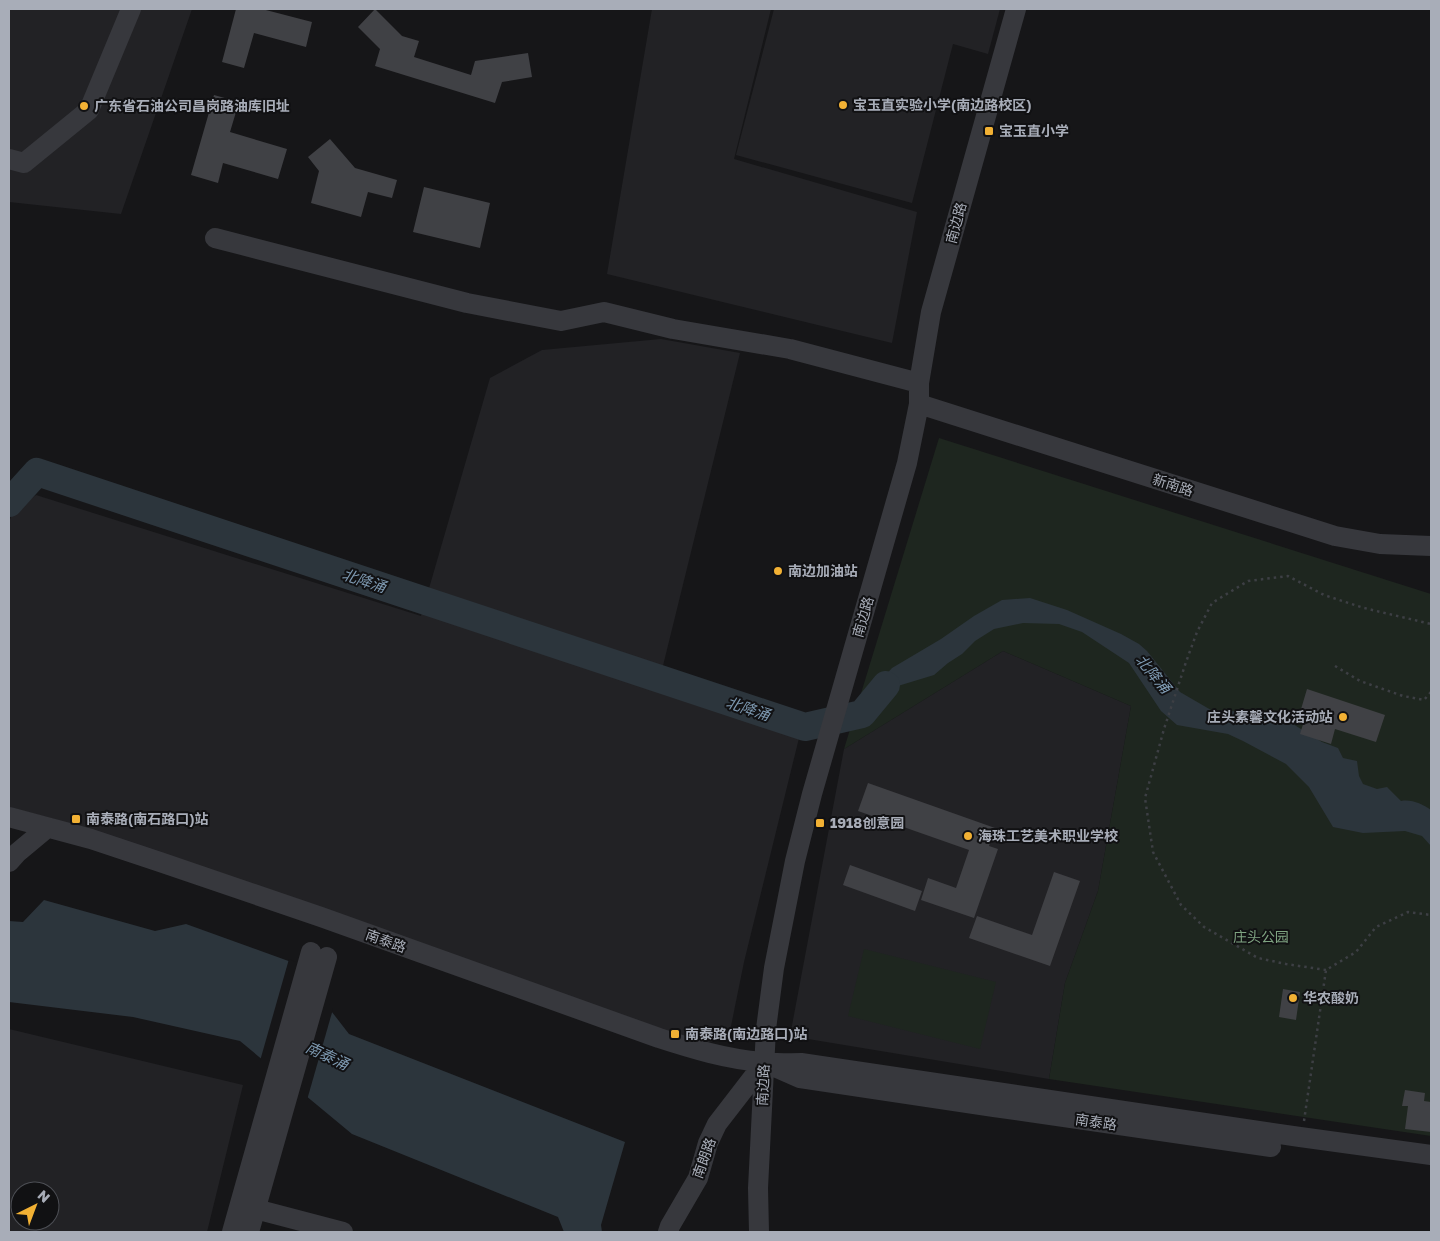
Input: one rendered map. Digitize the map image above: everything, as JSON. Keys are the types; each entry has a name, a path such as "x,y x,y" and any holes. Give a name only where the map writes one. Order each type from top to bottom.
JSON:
{"street":[{"path":"9,159 24,163 89,110 131,9"},
{"name":"南边路","path":"759,1232 758,1188 769,1000 795,861 814,785 907,463 919,404 919,383 931,312 1016,9"},
{"path":"215,238 467,303 561,322 604,312 673,329 790,349 919,383"},
{"name":"新南路","path":"919,404 1335,536 1380,544 1431,546"},
{"name":"南泰路","path":"9,817 91,839 151,859 321,917 659,1038 734,1059 764,1063 801,1063 1431,1155"},
{"path":"9,862 16,853 47,828"},
{"path":"232,1232 248,1207 319,954"},
{"name":"南泰路","path":"764,1063 800,1078 1431,1168"},
{"name":"南朗路","path":"668,1232 698,1178 717,1124 764,1063"},
{"path":"248,1207 249,1232"},
{"path":"248,1207 343,1232"}],"path":[{"path":"1431,624 1324,596 1288,576 1248,581 1212,603 1197,632 1164,729 1144,798 1153,852 1181,905 1204,927 1258,958 1326,970 1356,952 1376,927 1408,912 1431,915"},
{"path":"1335,666 1360,681 1403,696 1424,700 1431,692"},
{"path":"1300,1137 1305,1117 1326,970"}],"shaded area":[{"name":"广东省石油公司昌岗路油库旧址","path":"9,9 192,9 121,214 9,202"},
{"path":"652,9 771,9 734,159 917,212 892,343 607,274"},
{"name":"宝玉直实验小学(南边路校区)","path":"774,9 1000,9 988,54 953,44 912,203 736,155"},
{"path":"661,339 740,353 658,686 780,729 800,734 744,962 731,1026 719,1040 703,1044 54,819 9,807 9,522 13,512 36,495 421,616 490,378 542,350"},
{"name":"海珠工艺美术职业学校","path":"1003,651 1131,706 1098,891 1065,983 1049,1079 790,1036 844,749"},
{"path":"9,1029 243,1085 207,1232 9,1232"}],"green space":[{"name":"庄头公园","path":"939,438 1431,594 1431,1136 1049,1079 1065,983 1098,891 1131,706 1003,651 844,749"},
{"path":"864,949 996,982 980,1049 848,1016"}],"water":[{"path":"1030,598 1067,610 1139,644 1147,651 1180,692 1211,710 1270,713 1288,721 1322,742 1338,748 1343,758 1357,761 1359,776 1363,784 1377,789 1387,787 1401,801 1417,802 1431,810 1431,846 1422,836 1405,831 1363,833 1333,827 1309,787 1286,764 1228,734 1177,725 1161,711 1129,663 1082,632 1059,624 1023,623 994,629 975,641 962,654 934,675 888,689 862,714 863,708 874,688 892,668 1002,600"},
{"name":"南泰涌","path":"44,900 155,931 186,924 294,963 349,1034 625,1142 601,1225 602,1232 564,1232 558,1217 352,1134 240,1041 133,1017 9,1002 9,921 23,922"}],"pier":[{"path":"289,959 296,962 333,1009 307,1100 260,1061"}],"building":[{"path":"236,9 262,9 312,22 306,47 254,33 244,68 222,62"},
{"path":"375,9 402,36 419,41 414,57 471,75 475,61 528,53 532,77 502,82 495,103 375,66 380,49 358,27"},
{"path":"214,95 239,102 230,132 287,149 278,179 223,163 218,183 191,175"},
{"path":"330,139 355,168 397,180 392,198 368,192 361,217 311,203 319,171 308,157"},
{"path":"424,187 490,203 480,248 413,232"},
{"name":"庄头素馨文化活动站","path":"1307,689 1385,715 1376,742 1335,729 1331,744 1300,734 1305,718 1299,716"},
{"path":"868,783 995,828 989,846 998,849 974,918 921,900 928,878 956,888 969,850 858,811"},
{"path":"850,865 922,891 915,911 843,885"},
{"path":"1054,872 1080,881 1050,966 969,938 977,916 1032,935"},
{"path":"1283,989 1300,992 1296,1020 1279,1017"},
{"path":"1405,1090 1425,1093 1424,1101 1431,1102 1431,1132 1405,1129 1408,1106 1402,1106"}],"waterway":[{"name":"北降涌","path":"9,503 37,472 805,727 862,714 886,685"}],"place":[{"name":"宝玉直实验小学(南边路校区)","path":"843,105"},
{"name":"广东省石油公司昌岗路油库旧址","path":"84,106"},
{"name":"宝玉直小学","path":"989,131"},
{"name":"南边加油站","path":"778,571"},
{"name":"庄头素馨文化活动站","path":"1343,717"},
{"name":"南泰路(南石路口)站","path":"76,819"},
{"name":"1918创意园","path":"820,823"},
{"name":"海珠工艺美术职业学校","path":"968,836"},
{"name":"华农酸奶","path":"1293,998"},
{"name":"南泰路(南边路口)站","path":"675,1034"}]}
